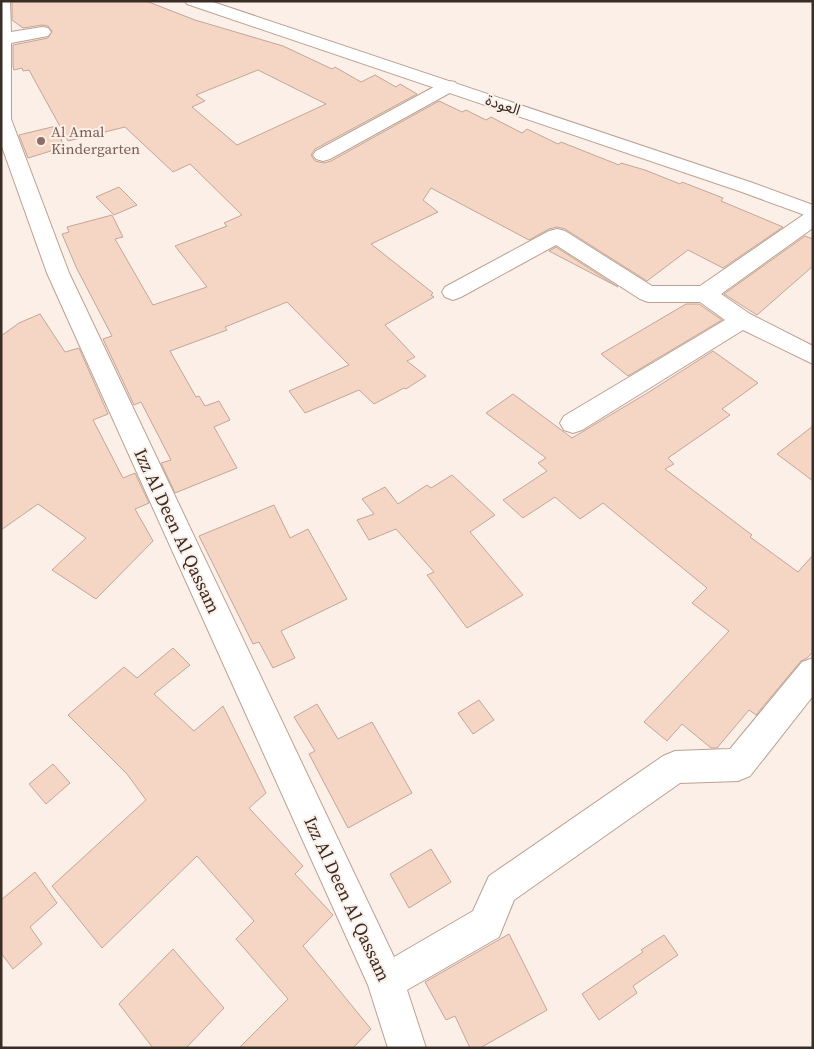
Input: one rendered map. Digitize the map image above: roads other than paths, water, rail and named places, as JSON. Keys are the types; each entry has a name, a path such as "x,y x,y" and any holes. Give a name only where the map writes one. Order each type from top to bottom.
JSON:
{"street":[{"name":"Izz Al Deen Al Qassam","path":"2,1 2,119 58,273 386,982 407,1048"},
{"name":"العودة","path":"193,1 746,187 813,212"},
{"path":"2,39 42,32"},
{"path":"323,155 449,86"},
{"path":"705,294 813,218"},
{"path":"453,292 556,236 648,294 705,294 742,320 813,356"},
{"path":"573,423 742,320"},
{"path":"386,982 486,924 501,888 675,767 738,765 813,672"}],"place":[{"name":"Al Amal Kindergarten","path":"41,141"}]}
